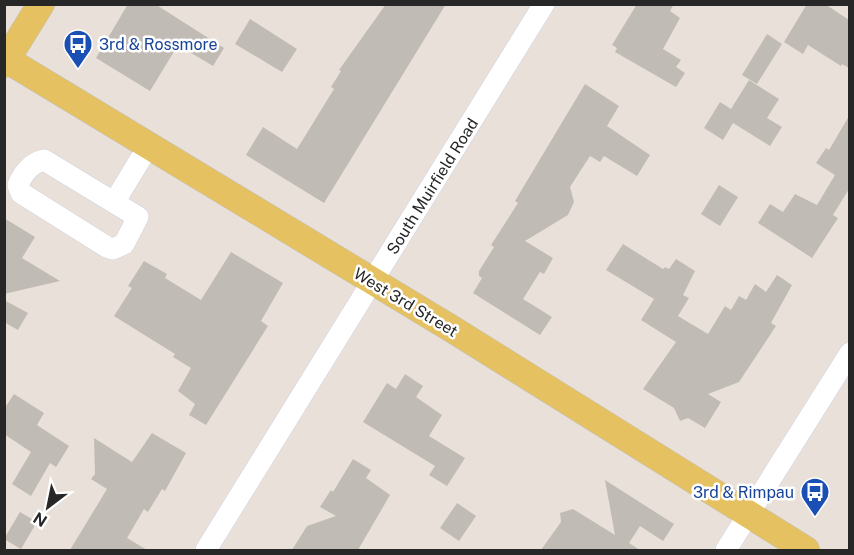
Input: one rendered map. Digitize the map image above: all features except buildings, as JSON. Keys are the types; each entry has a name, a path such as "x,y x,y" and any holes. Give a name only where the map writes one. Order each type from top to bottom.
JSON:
{"main road":[{"path":"6,61 41,4"},
{"name":"West 3rd Street","path":"6,61 149,145 806,550"}],"street":[{"name":"South Muirfield Road","path":"206,550 544,4"},
{"path":"115,201 149,145"},
{"path":"44,160 115,201 133,212 138,221 124,244 113,249 21,193 18,185 32,165 44,160"},
{"path":"726,550 849,353"}],"place":[{"name":"3rd & Rossmore","path":"78,70"},
{"name":"3rd & Rimpau","path":"815,518"}]}
